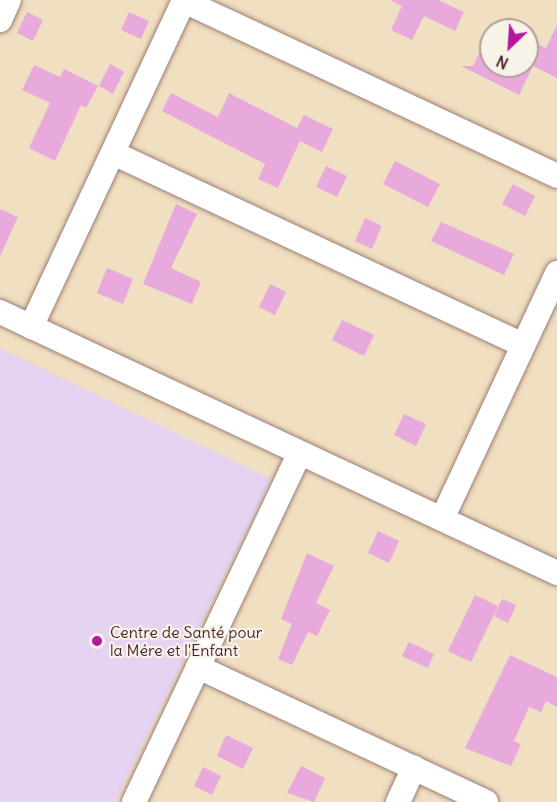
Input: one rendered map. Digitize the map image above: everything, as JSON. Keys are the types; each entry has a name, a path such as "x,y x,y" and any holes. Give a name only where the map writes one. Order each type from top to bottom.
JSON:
{"street":[{"path":"0,20 9,0"},
{"path":"31,327 184,0 557,176"},
{"path":"113,153 523,345"},
{"path":"442,519 557,273"},
{"path":"0,312 557,573"},
{"path":"134,802 300,453"},
{"path":"198,667 486,802"},
{"path":"398,802 414,768"}],"shaded area":[{"name":"Centre de Santé pour la Mére et l'Enfant","path":"0,348 271,479 115,802 0,802"}],"building":[{"path":"390,0 438,0 464,12 455,31 424,16 412,40 391,30 402,6"},
{"path":"27,12 43,20 33,41 17,33"},
{"path":"129,12 149,21 141,39 121,30"},
{"path":"557,25 557,78 539,69 539,45 546,48"},
{"path":"479,53 479,75 461,66 473,66"},
{"path":"110,64 124,72 113,94 99,86"},
{"path":"34,65 60,77 64,69 98,86 86,108 81,105 55,161 29,148 50,103 22,90"},
{"path":"485,78 527,78 519,95"},
{"path":"171,93 218,117 229,93 297,128 304,115 333,129 322,152 300,141 278,188 258,179 265,164 162,111"},
{"path":"395,161 440,184 428,207 383,184"},
{"path":"326,166 347,176 337,197 316,187"},
{"path":"513,184 535,196 525,216 502,204"},
{"path":"176,204 197,214 171,268 201,282 192,304 143,284"},
{"path":"0,209 18,217 0,256"},
{"path":"365,218 382,226 372,249 355,241"},
{"path":"441,222 514,254 504,275 431,241"},
{"path":"107,268 133,279 123,304 97,293"},
{"path":"270,284 286,292 275,315 259,307"},
{"path":"342,320 374,335 364,356 332,340"},
{"path":"404,414 426,424 416,446 394,435"},
{"path":"378,531 399,541 389,563 368,553"},
{"path":"307,553 334,566 316,603 330,610 317,636 308,632 292,665 278,659 292,624 281,619"},
{"path":"475,595 498,606 471,662 448,651"},
{"path":"502,599 516,605 508,623 494,616"},
{"path":"409,642 434,654 428,668 402,656"},
{"path":"510,655 557,677 557,707 546,701 541,712 529,707 514,741 521,744 511,766 465,748"},
{"path":"226,735 253,748 243,769 217,756"},
{"path":"301,766 325,778 314,802 287,793"},
{"path":"203,767 221,776 212,795 194,786"}],"place":[{"name":"Centre de Santé pour la Mére et l'Enfant","path":"97,641"}]}
